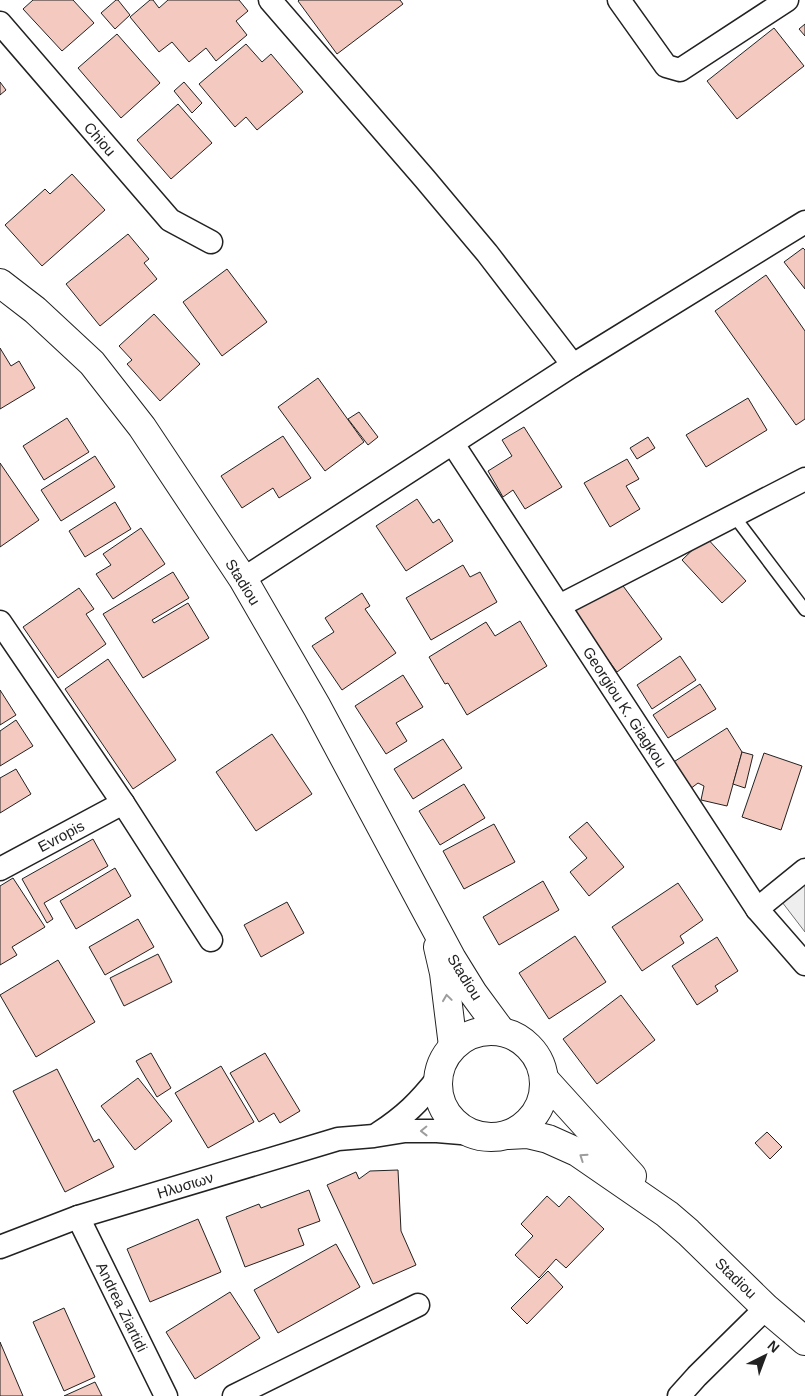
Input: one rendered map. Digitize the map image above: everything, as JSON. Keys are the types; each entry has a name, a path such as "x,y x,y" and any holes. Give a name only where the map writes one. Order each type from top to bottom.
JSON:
{"street":[{"path":"270,0 432,186 574,365"},
{"path":"619,0 666,66 680,70 787,0"},
{"name":"Chiou","path":"0,23 170,220 211,242"},
{"path":"243,579 574,365 805,222"},
{"name":"Stadiou","path":"0,283 35,310 92,363 142,427 243,579 317,707 452,959 473,993 501,1031"},
{"name":"Georgiou K. Giagkou","path":"454,444 757,909 805,964"},
{"path":"558,606 805,479"},
{"path":"0,622 123,803 211,940"},
{"name":"Evropis","path":"0,869 123,803"},
{"path":"757,909 805,870"},
{"name":"Stadiou","path":"433,921 444,973 452,1046"},
{"path":"484,1030 501,1031 518,1037 532,1048 541,1063 545,1080 543,1098 536,1114 523,1127 508,1135 490,1137 473,1134 458,1125 446,1112 439,1096 438,1078 442,1061 452,1046 467,1036 484,1030"},
{"name":"Ηλυσιων","path":"374,1136 400,1120 420,1101 438,1078"},
{"name":"Stadiou","path":"545,1080 667,1214"},
{"name":"Ηλυσιων","path":"0,1247 78,1217 338,1139 405,1131 473,1134"},
{"name":"Stadiou","path":"508,1135 527,1134 548,1139 577,1152 667,1214 766,1308 805,1342"},
{"name":"Andrea Ziartidi","path":"78,1217 166,1396"},
{"path":"234,1396 418,1305"},
{"path":"679,1396 766,1308"}],"lane":[{"path":"734,516 805,610"}],"shaded area":[{"path":"805,884 805,932 782,902"}],"building":[{"path":"33,0 73,0 94,23 62,51 23,9"},
{"path":"116,0 130,15 115,29 101,13"},
{"path":"150,0 153,0 159,8 168,0 239,0 248,11 236,21 247,35 216,61 206,48 189,62 172,42 159,52 130,17"},
{"path":"299,0 400,0 403,4 337,54"},
{"path":"805,24 805,36 799,29"},
{"path":"774,28 804,66 737,119 707,81"},
{"path":"117,34 160,83 121,118 78,68"},
{"path":"246,44 262,62 271,54 303,92 257,130 246,117 235,127 199,84"},
{"path":"0,82 6,90 0,95"},
{"path":"184,82 202,103 192,113 174,91"},
{"path":"178,104 212,143 171,179 137,140"},
{"path":"72,174 105,210 42,266 5,225 45,189 50,194"},
{"path":"128,234 149,259 144,263 157,279 100,326 66,284"},
{"path":"803,248 805,250 805,289 784,262"},
{"path":"227,269 267,322 222,356 183,302"},
{"path":"766,275 805,331 805,419 796,425 715,311"},
{"path":"154,314 200,364 160,401 127,364 132,360 119,346"},
{"path":"0,348 11,366 19,361 35,388 0,409"},
{"path":"318,378 364,442 325,471 278,407"},
{"path":"748,398 767,430 706,467 686,435"},
{"path":"359,412 378,437 368,445 348,419"},
{"path":"67,418 89,452 44,480 23,446"},
{"path":"524,427 562,487 525,509 513,490 503,497 488,471 512,456 502,440"},
{"path":"283,436 311,478 279,498 273,488 242,508 221,476"},
{"path":"648,437 655,448 637,459 630,448"},
{"path":"95,456 115,487 61,521 41,490"},
{"path":"627,459 639,479 626,486 640,509 610,527 584,483"},
{"path":"0,463 39,520 0,547"},
{"path":"417,499 433,523 439,519 453,541 406,571 376,526"},
{"path":"115,502 131,529 85,557 69,531"},
{"path":"141,528 165,564 113,599 96,574 111,565 103,554"},
{"path":"706,537 746,581 722,603 682,560"},
{"path":"463,565 470,577 480,572 497,602 431,640 406,598"},
{"path":"173,572 189,598 152,620 154,623 188,603 209,638 143,678 103,614"},
{"path":"618,579 662,639 617,672 573,612"},
{"path":"79,588 94,609 86,614 106,644 58,678 23,627"},
{"path":"362,593 370,606 365,609 396,653 342,690 312,646 334,632 325,618"},
{"path":"520,621 547,666 467,715 448,683 445,684 429,657 486,622 495,636"},
{"path":"680,656 696,680 652,709 637,685"},
{"path":"108,659 176,760 133,789 65,689"},
{"path":"403,675 423,707 396,723 407,741 386,754 355,706"},
{"path":"700,684 716,709 668,738 653,715"},
{"path":"0,690 16,715 0,725"},
{"path":"16,720 33,746 0,766 0,731"},
{"path":"727,728 742,752 727,806 701,800 704,786 698,783 690,789 672,763"},
{"path":"272,734 312,794 256,831 216,772"},
{"path":"443,739 462,768 413,799 394,769"},
{"path":"742,752 753,755 745,788 733,784"},
{"path":"764,753 802,766 781,830 742,817"},
{"path":"16,769 31,794 0,813 0,778"},
{"path":"464,784 485,818 440,845 419,811"},
{"path":"587,822 624,867 589,896 570,872 587,858 569,837"},
{"path":"494,824 515,862 464,889 443,851"},
{"path":"93,839 108,866 44,903 53,919 47,923 22,879"},
{"path":"115,868 131,896 76,929 60,901"},
{"path":"13,878 45,927 12,947 17,955 0,965 0,886"},
{"path":"543,881 559,910 499,945 483,917"},
{"path":"678,883 703,920 680,936 684,943 642,971 612,927"},
{"path":"287,902 304,933 261,957 244,925"},
{"path":"138,919 154,947 105,975 89,947"},
{"path":"575,936 606,982 549,1019 519,973"},
{"path":"717,937 738,971 715,986 718,991 697,1005 672,966"},
{"path":"158,954 172,982 124,1006 110,978"},
{"path":"58,960 95,1022 36,1057 0,995"},
{"path":"621,995 655,1040 597,1084 563,1039"},
{"path":"151,1053 171,1088 157,1097 136,1061"},
{"path":"265,1053 300,1111 280,1123 274,1113 259,1122 230,1073"},
{"path":"221,1066 254,1122 208,1148 175,1093"},
{"path":"57,1069 94,1142 99,1139 114,1167 65,1192 13,1091"},
{"path":"138,1078 172,1121 135,1150 101,1106"},
{"path":"767,1132 782,1147 770,1159 755,1143"},
{"path":"398,1170 401,1231 416,1265 373,1284 327,1185 356,1172 359,1179 370,1171"},
{"path":"309,1190 320,1221 298,1229 304,1245 245,1267 226,1217 259,1204 261,1208"},
{"path":"547,1196 559,1207 569,1196 604,1229 566,1268 556,1259 539,1278 515,1255 533,1236 521,1224"},
{"path":"198,1219 221,1272 150,1302 127,1249"},
{"path":"336,1244 360,1287 278,1333 254,1290"},
{"path":"548,1271 563,1287 527,1324 511,1308"},
{"path":"230,1292 260,1338 195,1379 166,1332"},
{"path":"64,1308 95,1377 64,1391 33,1322"},
{"path":"0,1342 23,1396 0,1396"},
{"path":"95,1382 102,1396 64,1396"}]}
